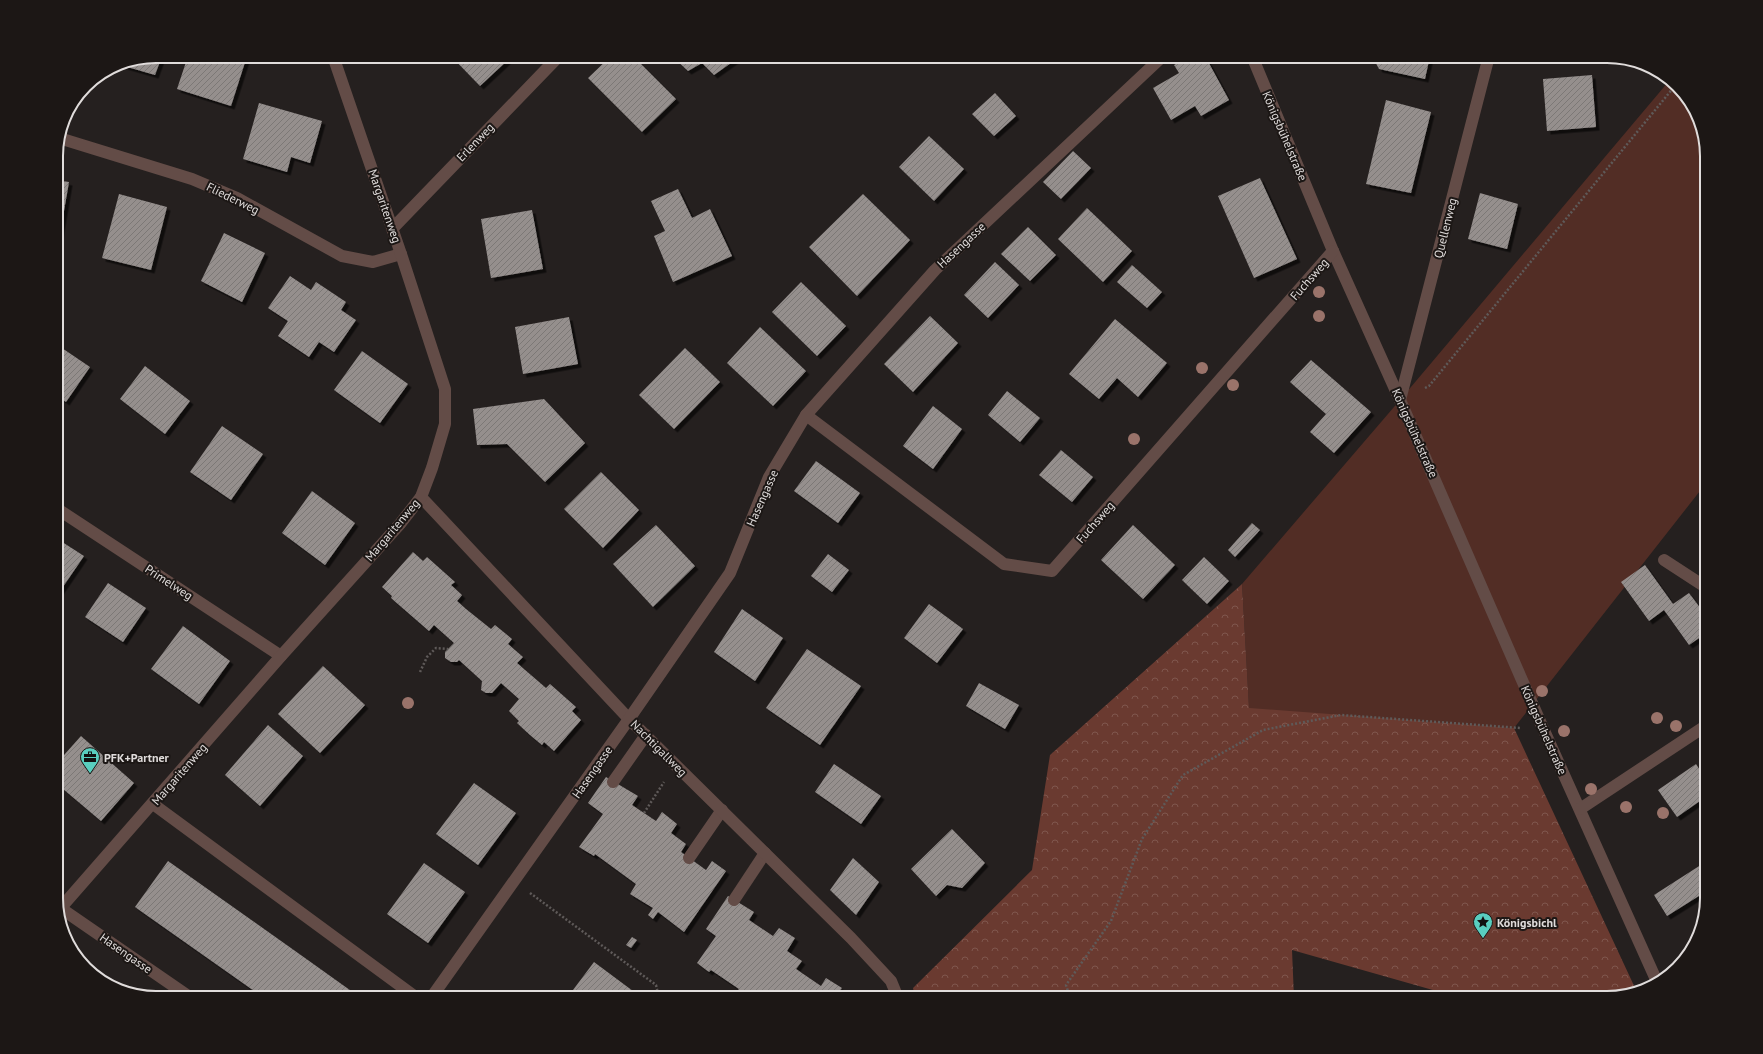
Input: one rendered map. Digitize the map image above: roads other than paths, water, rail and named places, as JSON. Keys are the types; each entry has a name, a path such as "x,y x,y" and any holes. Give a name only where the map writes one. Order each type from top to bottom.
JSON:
{"street":[{"name":"Margaritenweg","path":"63,904 153,804 281,656 400,524 421,497 432,468 445,424 445,390 401,254 335,63"},
{"name":"Erlenweg","path":"392,229 552,63"},
{"name":"Hasengasse","path":"436,991 630,719 730,573 769,477 806,416 935,270 1156,63"},
{"name":"Königsbühelstraße","path":"1255,63 1333,251 1400,400 1542,726 1655,978"},
{"name":"Quellenweg","path":"1400,400 1487,63"},
{"name":"Fliederweg","path":"65,140 192,179 237,198 342,256 373,262 401,254"},
{"name":"Fuchsweg","path":"806,416 1004,564 1052,571 1333,251"},
{"name":"Nachtigallweg","path":"421,497 630,719 852,938 891,981 895,991"},
{"name":"Primelweg","path":"63,513 281,656"},
{"path":"1664,560 1700,583"},
{"path":"1580,809 1700,730"},
{"path":"613,782 646,735"},
{"path":"153,804 407,991"},
{"path":"689,858 722,810"},
{"path":"734,900 765,853"},
{"name":"Hasengasse","path":"64,912 181,991"}],"place":[{"name":"PFK+Partner","path":"90,774"},
{"name":"Königsbichl","path":"1483,939"}]}
